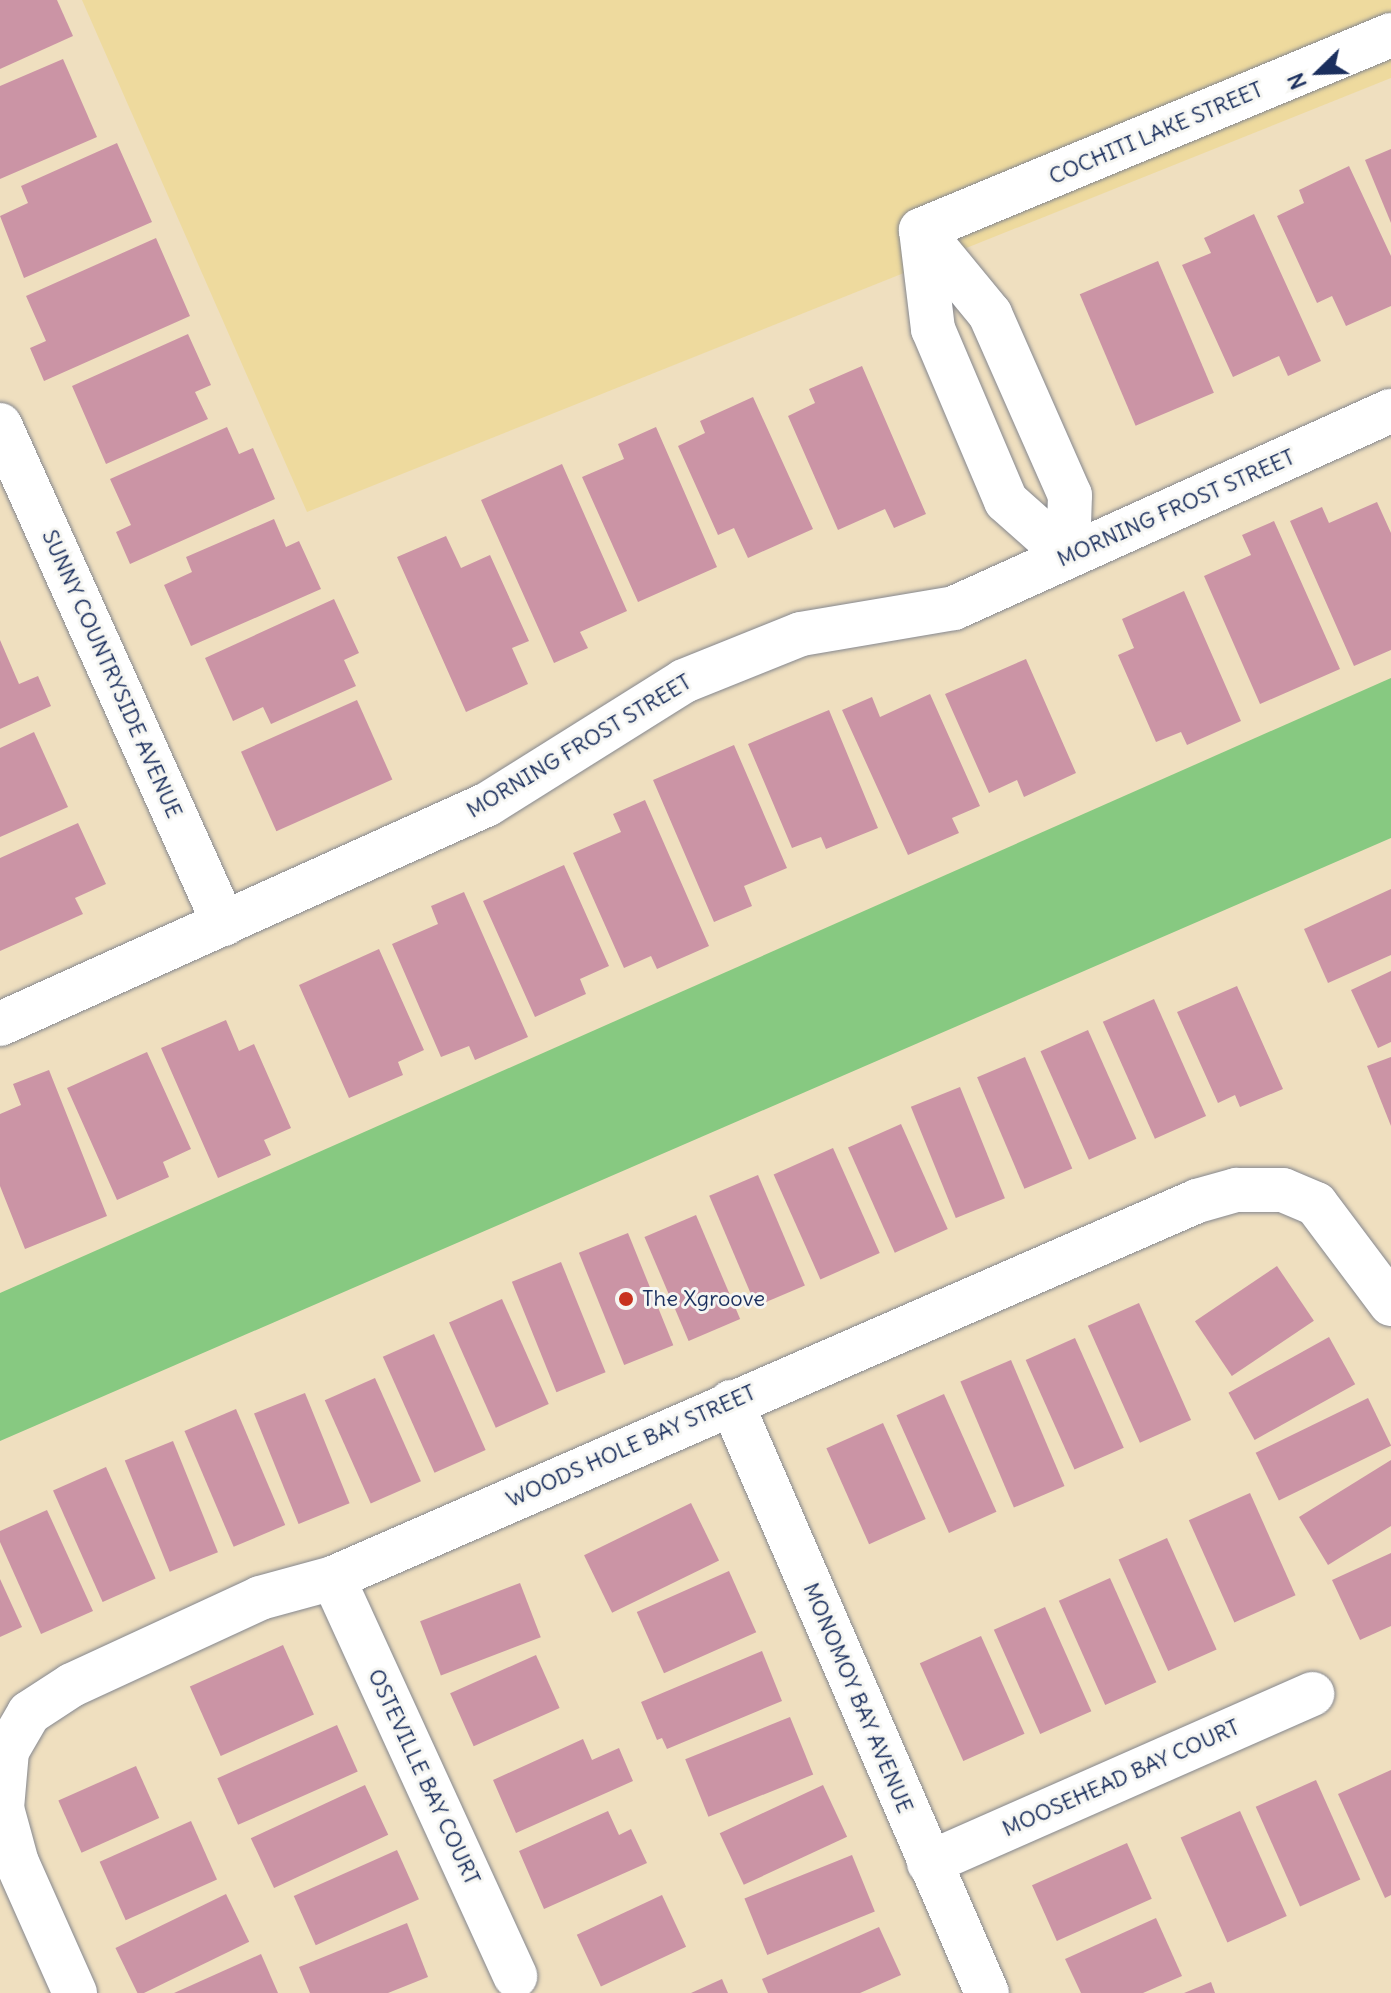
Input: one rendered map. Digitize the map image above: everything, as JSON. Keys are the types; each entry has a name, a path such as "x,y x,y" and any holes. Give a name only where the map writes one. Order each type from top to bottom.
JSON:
{"street":[{"name":"COCHITI LAKE STREET","path":"921,230 1391,35"},
{"path":"921,230 990,314 1070,495 1068,556"},
{"path":"921,230 933,329 1006,501 1068,556"},
{"name":"MORNING FROST STREET","path":"0,1024 488,804 684,681 801,634 954,608 1391,411"},
{"name":"SUNNY COUNTRYSIDE AVENUE","path":"0,425 224,924"},
{"name":"WOODS HOLE BAY STREET","path":"8,1867 2,1808 7,1751 29,1713 72,1685 260,1598 333,1578 1197,1201 1236,1190 1283,1190 1316,1204 1390,1301"},
{"name":"MONOMOY BAY AVENUE","path":"731,1402 987,1993"},
{"name":"OSTEVILLE BAY COURT","path":"333,1578 515,1976"},
{"name":"MOOSEHEAD BAY COURT","path":"929,1863 1312,1694"},
{"path":"8,1867 75,1993"}],"green space":[{"path":"1391,678 1391,838 0,1441 0,1293"}],"sand":[{"path":"82,0 1391,0 1391,78 307,512"}],"building":[{"path":"0,0 57,0 73,36 0,69"},
{"path":"63,59 97,137 0,179 0,86"},
{"path":"117,143 152,222 24,278 0,216 28,203 21,186"},
{"path":"1391,149 1391,223 1365,160"},
{"path":"1349,166 1391,256 1391,306 1346,326 1332,296 1317,303 1277,216 1304,203 1299,190"},
{"path":"1254,214 1321,361 1288,376 1279,356 1233,377 1182,265 1211,253 1204,238"},
{"path":"156,238 190,316 44,381 30,348 46,341 26,296"},
{"path":"1158,261 1214,393 1136,426 1080,294"},
{"path":"188,334 211,385 195,392 208,419 106,464 72,386"},
{"path":"862,366 926,514 894,528 885,509 838,530 788,416 815,403 809,389"},
{"path":"753,397 813,529 748,558 734,528 718,535 678,446 705,433 700,421"},
{"path":"227,427 239,454 253,448 275,499 130,564 116,532 131,525 110,479"},
{"path":"656,427 717,567 638,602 582,477 624,459 618,444"},
{"path":"562,464 627,611 580,632 588,648 554,663 481,500"},
{"path":"1377,502 1391,533 1391,650 1354,666 1290,521 1322,507 1329,523"},
{"path":"274,519 286,547 299,541 321,589 191,646 164,585 192,572 186,557"},
{"path":"1274,521 1340,669 1260,704 1204,576 1251,555 1242,535"},
{"path":"446,536 461,568 490,555 529,641 512,648 528,684 466,712 397,557"},
{"path":"1184,591 1241,721 1187,745 1181,732 1156,742 1118,655 1134,648 1122,619"},
{"path":"334,599 359,653 344,660 356,686 271,724 263,707 233,721 205,658"},
{"path":"0,640 19,684 38,676 51,706 0,729"},
{"path":"1026,659 1076,773 1024,797 1017,780 989,793 945,694"},
{"path":"930,694 980,806 952,818 959,833 908,855 842,710 872,697 880,717"},
{"path":"357,700 392,779 276,831 241,752"},
{"path":"829,710 878,828 826,849 821,837 792,848 748,744"},
{"path":"34,732 68,807 0,837 0,748"},
{"path":"734,745 787,868 744,886 752,906 714,922 653,780"},
{"path":"645,800 709,946 657,969 651,956 624,968 573,853 621,832 613,814"},
{"path":"78,823 106,884 75,898 83,914 0,951 0,858"},
{"path":"564,865 609,966 580,979 586,994 535,1017 483,901"},
{"path":"1391,889 1391,955 1328,983 1304,929"},
{"path":"464,892 528,1037 475,1060 469,1046 441,1057 392,944 438,924 431,906"},
{"path":"379,949 424,1050 398,1062 403,1075 349,1098 299,985"},
{"path":"1391,971 1391,1042 1378,1048 1351,990"},
{"path":"1237,986 1283,1089 1240,1107 1235,1095 1218,1103 1177,1012"},
{"path":"1154,999 1206,1116 1155,1139 1103,1022"},
{"path":"226,1020 239,1051 254,1044 291,1128 264,1140 271,1155 218,1178 161,1048"},
{"path":"1088,1030 1136,1139 1089,1160 1040,1051"},
{"path":"147,1052 191,1149 163,1162 169,1177 117,1200 67,1088"},
{"path":"1025,1057 1072,1168 1024,1189 977,1077"},
{"path":"1391,1057 1391,1126 1367,1066"},
{"path":"49,1070 107,1216 25,1249 0,1186 0,1114 21,1105 13,1084"},
{"path":"960,1087 1005,1198 956,1218 911,1107"},
{"path":"901,1124 948,1229 895,1253 848,1148"},
{"path":"833,1148 880,1253 820,1279 774,1174"},
{"path":"758,1175 805,1285 756,1306 709,1196"},
{"path":"696,1215 740,1319 689,1341 644,1237"},
{"name":"The Xgroove","path":"628,1233 673,1345 624,1365 579,1253"},
{"path":"561,1262 606,1372 556,1392 512,1282"},
{"path":"1277,1266 1314,1321 1232,1376 1195,1321"},
{"path":"502,1299 549,1404 496,1428 449,1323"},
{"path":"1139,1303 1191,1420 1140,1443 1088,1326"},
{"path":"434,1334 486,1450 434,1473 383,1357"},
{"path":"1329,1337 1355,1384 1255,1440 1228,1393"},
{"path":"1075,1338 1124,1448 1074,1470 1026,1360"},
{"path":"1011,1360 1065,1486 1014,1508 960,1381"},
{"path":"375,1378 421,1481 371,1504 325,1400"},
{"path":"305,1393 350,1503 299,1524 254,1414"},
{"path":"944,1394 996,1512 949,1533 896,1415"},
{"path":"1368,1398 1391,1446 1279,1500 1256,1453"},
{"path":"236,1409 285,1525 234,1547 184,1431"},
{"path":"883,1423 926,1519 869,1544 826,1448"},
{"path":"173,1441 218,1552 170,1572 125,1460"},
{"path":"1391,1460 1391,1526 1328,1565 1299,1517"},
{"path":"106,1467 156,1578 103,1602 53,1491"},
{"path":"1250,1493 1296,1595 1234,1623 1189,1520"},
{"path":"691,1503 719,1561 612,1613 584,1555"},
{"path":"47,1510 93,1611 41,1634 0,1542 0,1531"},
{"path":"1167,1538 1217,1649 1168,1671 1119,1560"},
{"path":"1391,1553 1391,1626 1360,1640 1332,1580"},
{"path":"729,1571 756,1632 664,1673 637,1612"},
{"path":"1110,1578 1156,1682 1105,1705 1059,1601"},
{"path":"0,1579 22,1627 0,1637"},
{"path":"520,1583 541,1637 441,1675 420,1621"},
{"path":"1045,1607 1091,1711 1040,1734 994,1630"},
{"path":"981,1636 1025,1734 963,1761 920,1663"},
{"path":"283,1645 314,1714 221,1756 190,1686"},
{"path":"762,1651 782,1701 667,1749 662,1738 657,1740 641,1702"},
{"path":"536,1655 560,1708 474,1746 450,1693"},
{"path":"790,1717 813,1774 708,1817 685,1759"},
{"path":"337,1725 358,1772 238,1825 217,1778"},
{"path":"583,1739 592,1760 619,1748 633,1781 516,1833 493,1780"},
{"path":"136,1766 159,1818 82,1853 58,1801"},
{"path":"1391,1770 1391,1895 1385,1898 1338,1794"},
{"path":"1316,1780 1360,1880 1300,1906 1256,1807"},
{"path":"365,1785 388,1835 274,1888 251,1838"},
{"path":"823,1785 847,1837 744,1885 720,1833"},
{"path":"608,1811 619,1835 631,1829 647,1863 544,1909 519,1851"},
{"path":"1240,1811 1287,1916 1227,1942 1181,1837"},
{"path":"191,1821 217,1879 126,1920 100,1862"},
{"path":"1127,1843 1152,1899 1057,1941 1032,1885"},
{"path":"397,1850 419,1899 316,1945 294,1896"},
{"path":"852,1855 875,1912 767,1955 744,1898"},
{"path":"226,1894 249,1942 144,1993 137,1993 115,1948"},
{"path":"662,1895 686,1947 601,1986 577,1935"},
{"path":"1156,1918 1182,1976 1143,1993 1081,1993 1065,1959"},
{"path":"407,1923 428,1977 388,1993 310,1993 299,1967"},
{"path":"879,1927 901,1975 860,1993 768,1993 762,1979"},
{"path":"261,1954 278,1993 174,1993"},
{"path":"722,1979 728,1993 691,1993"},
{"path":"1211,1982 1215,1993 1184,1993"}],"place":[{"name":"The Xgroove","path":"626,1299"}]}
